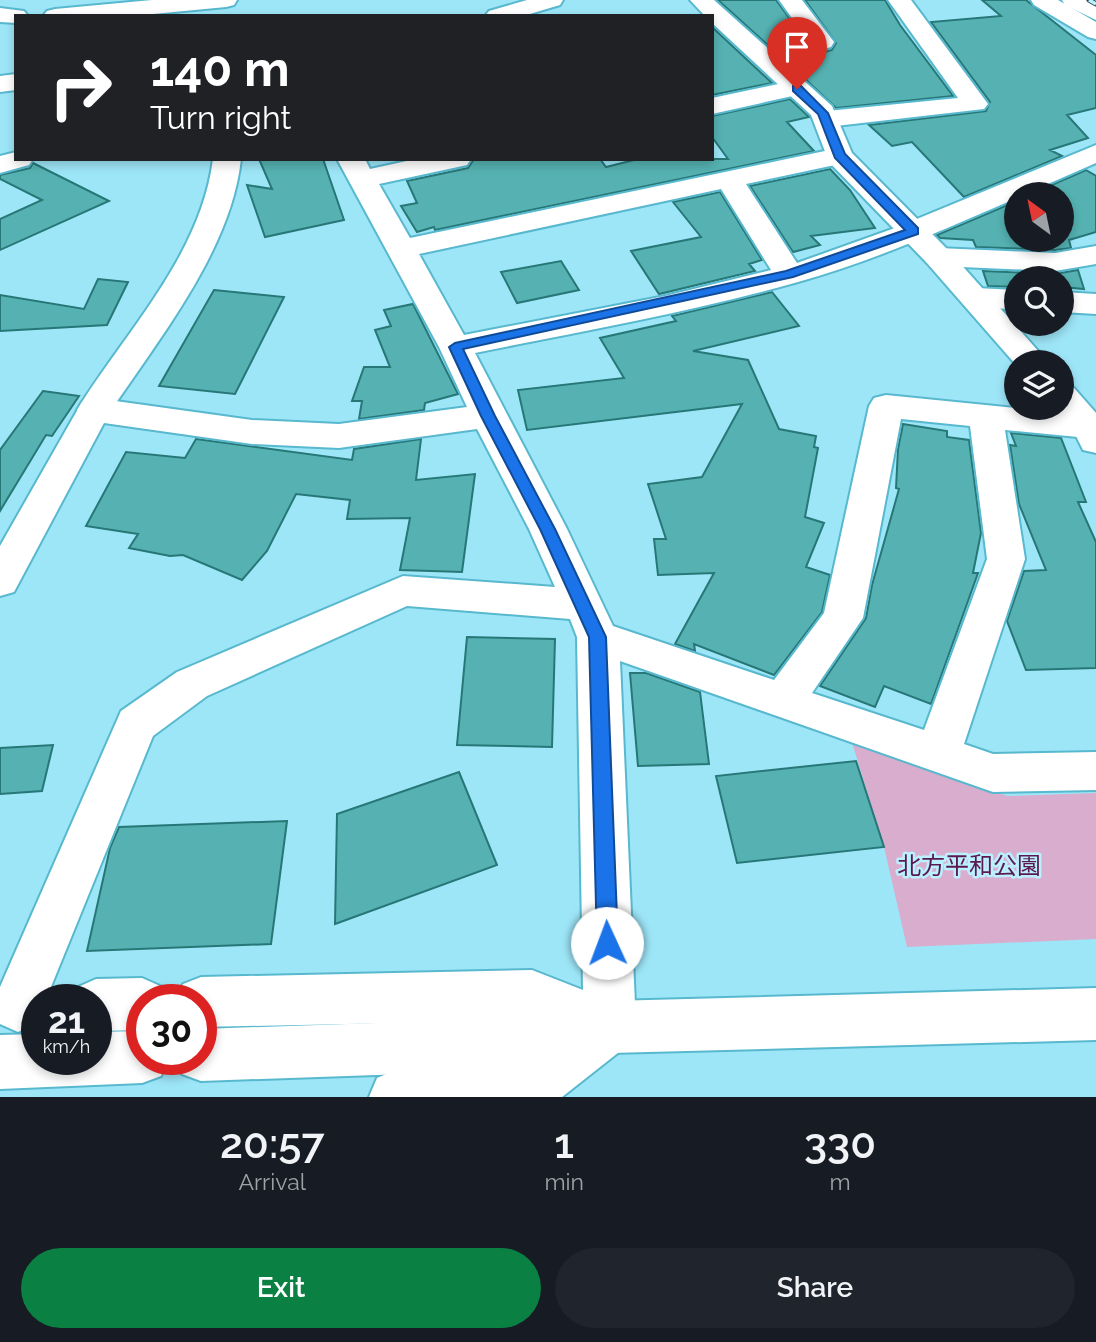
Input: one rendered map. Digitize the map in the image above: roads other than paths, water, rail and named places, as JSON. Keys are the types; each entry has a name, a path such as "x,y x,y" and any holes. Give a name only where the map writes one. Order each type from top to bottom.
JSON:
{"main road":[{"path":"0,9 8,0"},
{"path":"76,14 226,0"},
{"path":"504,14 552,0"},
{"path":"701,0 827,118 839,156 914,231 1022,350"},
{"path":"765,58 822,42 790,0"},
{"path":"827,118 975,104 899,0"},
{"path":"1042,0 1096,32"},
{"path":"1073,0 1096,13"},
{"path":"714,106 797,89"},
{"path":"455,347 789,275 914,231 1096,153"},
{"path":"401,249 839,156"},
{"path":"0,580 94,410 200,248 228,177 227,161"},
{"path":"437,161 356,169 455,347 548,529 591,621 610,1027"},
{"path":"729,179 789,275"},
{"path":"938,257 1055,262 1096,255"},
{"path":"976,298 1004,299"},
{"path":"1074,303 1096,304"},
{"path":"783,701 843,618 886,406 986,416 1092,434"},
{"path":"94,410 252,432 339,436 488,416"},
{"path":"1074,411 1092,434"},
{"path":"938,754 1006,559 986,416"},
{"path":"18,1006 136,723 192,684 403,591 591,621 783,701 993,773 1096,771"},
{"path":"217,1002 532,995 610,1027 1096,1014"},
{"path":"217,1056 401,1072 531,1087 610,1027"},
{"path":"0,1062 126,1058"}],"railway":[{"path":"1089,0 1096,4"}],"park label":[{"name":"北方平和公園","path":"969,865"}]}
